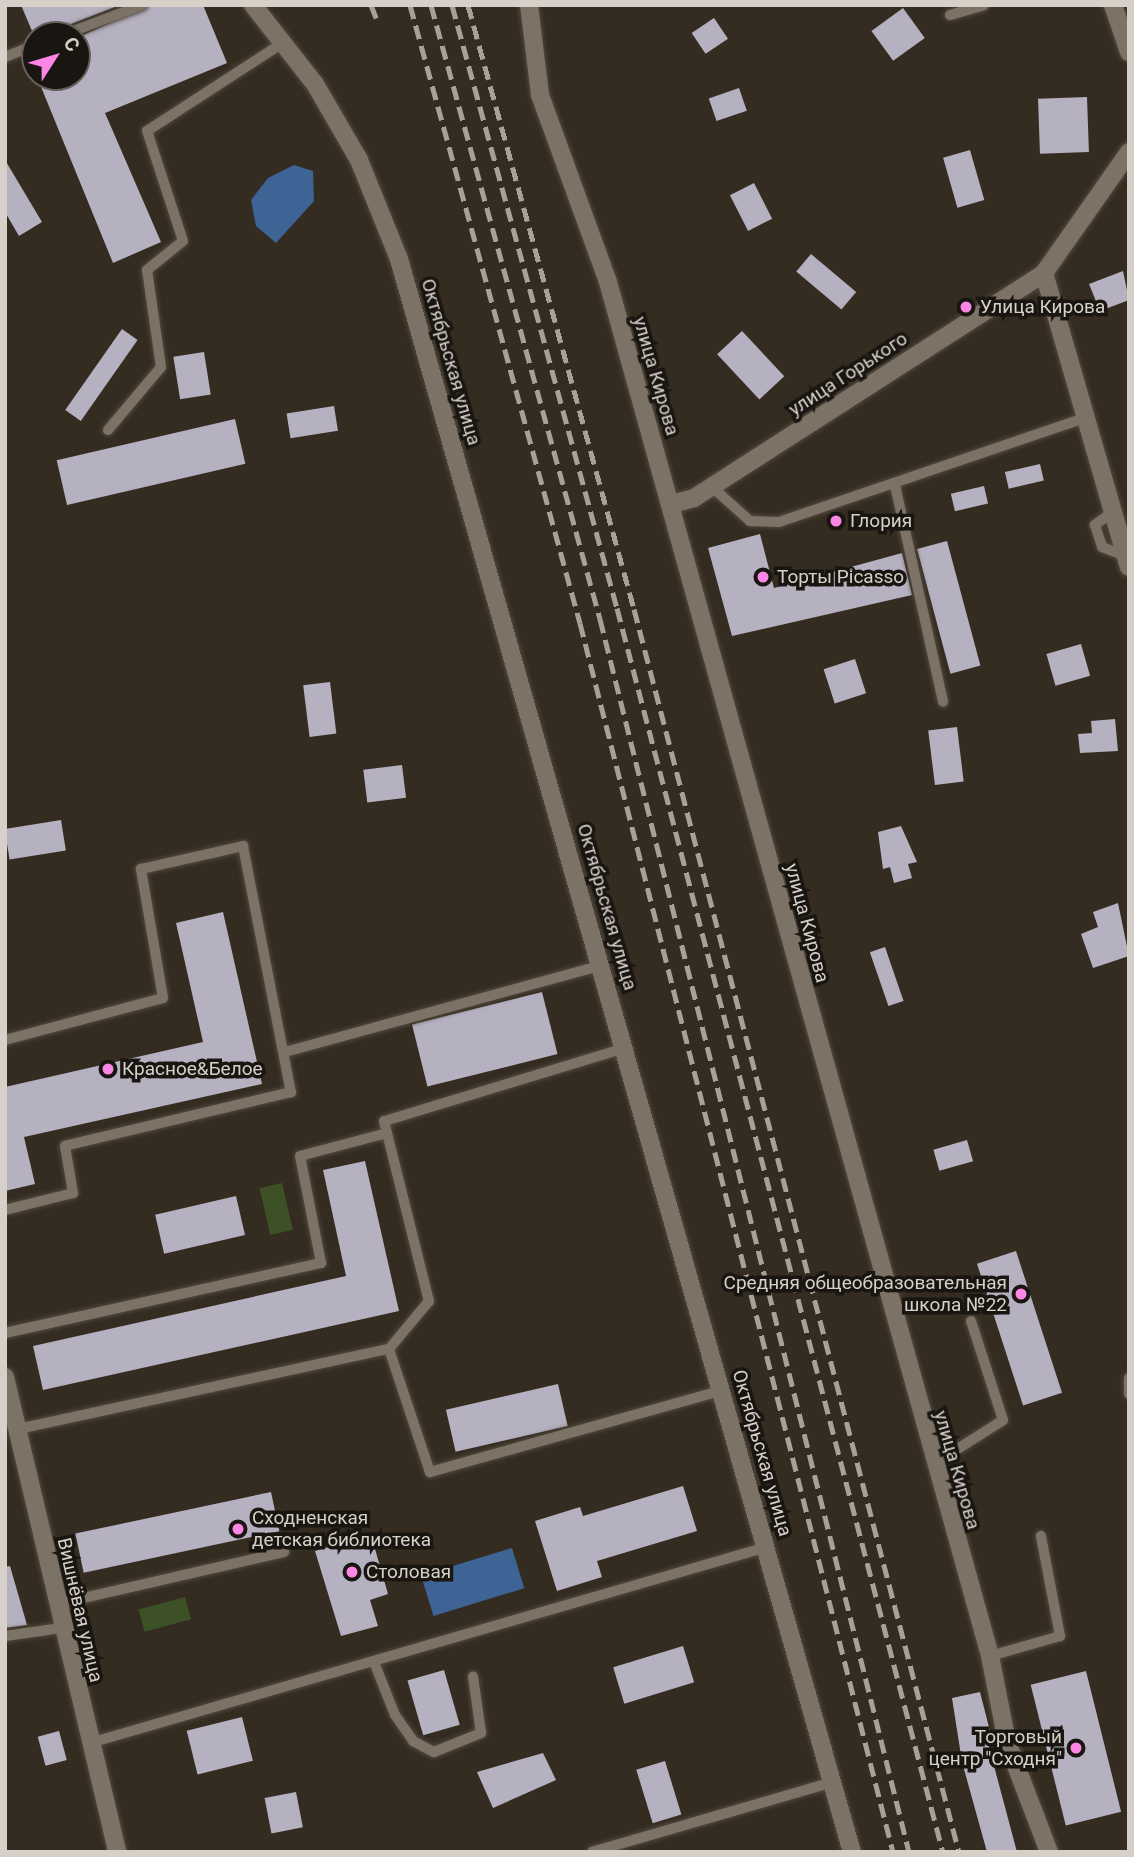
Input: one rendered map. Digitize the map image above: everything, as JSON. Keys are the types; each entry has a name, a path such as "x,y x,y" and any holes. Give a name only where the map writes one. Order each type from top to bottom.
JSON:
{"street":[{"name":"Октябрьская улица","path":"253,5 284,42 359,160 399,259 723,1390 852,1852"},
{"name":"улица Кирова","path":"529,5 540,95 608,282 672,504 934,1464 990,1656 1007,1742 1049,1852"},
{"path":"1113,5 1129,52"},
{"name":"улица Горького","path":"672,504 712,487 1044,273 1129,152"},
{"path":"1044,273 1127,562"},
{"name":"Вишнёвая улица","path":"5,1377 61,1628 117,1852"}],"lane":[{"path":"91,24 142,5"},
{"path":"950,15 984,5"},
{"path":"108,430 161,367 148,270 183,241 147,131 284,42"},
{"path":"712,487 751,521 779,522 895,485 1084,418"},
{"path":"895,485 943,702"},
{"path":"5,1040 163,998 141,869 243,846 291,1092 65,1146 73,1193 5,1210"},
{"path":"285,1052 602,965"},
{"path":"18,1429 388,1349 429,1301 384,1121 625,1048"},
{"path":"5,1333 321,1263 300,1156 387,1133"},
{"path":"934,1464 1003,1420 971,1321"},
{"path":"388,1349 430,1472 723,1390"},
{"path":"1129,1378 1129,1394"},
{"path":"990,1656 1060,1636 1041,1536"},
{"path":"90,1743 767,1547"},
{"path":"56,1604 284,1552"},
{"path":"5,1636 61,1628"},
{"path":"374,1662 395,1715 413,1741 434,1752 481,1733 472,1677"},
{"path":"592,1852 833,1782"}],"green space":[{"path":"282,1183 293,1230 270,1235 260,1188"},
{"path":"185,1597 191,1619 145,1632 139,1609"}],"water":[{"path":"294,165 313,171 314,201 276,243 256,226 251,200 268,178"},
{"path":"512,1548 524,1588 433,1616 421,1576"}],"building":[{"path":"21,5 120,5 79,21 28,21"},
{"path":"149,5 203,5 227,63 105,113 161,242 113,263 43,91 91,91 91,32"},
{"path":"903,8 925,38 893,61 871,31"},
{"path":"714,18 728,39 706,54 692,33"},
{"path":"739,88 747,111 717,121 709,98"},
{"path":"1087,97 1089,152 1040,154 1038,99"},
{"path":"970,150 984,200 957,208 943,158"},
{"path":"5,160 42,222 19,236 5,212"},
{"path":"754,183 772,219 748,231 730,195"},
{"path":"811,254 856,292 841,310 796,272"},
{"path":"1123,271 1129,300 1100,311 1089,284"},
{"path":"122,329 138,340 81,421 65,410"},
{"path":"742,331 784,376 759,400 717,354"},
{"path":"204,352 211,394 180,399 173,357"},
{"path":"334,406 338,431 291,438 287,414"},
{"path":"235,419 245,464 67,505 57,460"},
{"path":"1040,464 1044,481 1009,489 1005,472"},
{"path":"984,486 988,504 955,511 951,494"},
{"path":"760,534 774,588 902,553 912,595 732,636 708,548"},
{"path":"947,541 980,666 950,674 917,549"},
{"path":"1081,644 1090,676 1055,686 1046,654"},
{"path":"855,659 866,693 835,703 824,669"},
{"path":"330,682 336,734 310,737 303,685"},
{"path":"1115,719 1118,751 1080,753 1078,734 1092,733 1091,721"},
{"path":"957,727 964,782 935,785 928,731"},
{"path":"402,765 406,798 367,803 363,770"},
{"path":"61,820 66,851 10,860 5,829"},
{"path":"901,826 917,862 908,864 912,878 894,883 890,867 883,869 878,832"},
{"path":"1118,903 1129,956 1093,968 1081,934 1098,927 1093,912"},
{"path":"223,912 262,1084 24,1137 35,1184 5,1191 5,1087 203,1042 176,923"},
{"path":"885,947 904,1001 888,1006 870,952"},
{"path":"542,992 557,1054 427,1087 412,1024"},
{"path":"967,1140 973,1161 939,1171 933,1150"},
{"path":"365,1161 399,1311 43,1390 33,1346 346,1276 323,1170"},
{"path":"236,1196 245,1235 164,1254 155,1215"},
{"path":"1016,1251 1062,1393 1023,1405 977,1264"},
{"path":"558,1384 568,1426 456,1452 446,1410"},
{"path":"683,1486 697,1531 597,1561 602,1577 557,1591 535,1521 580,1507 583,1516"},
{"path":"271,1492 279,1531 84,1573 75,1534"},
{"name":"Столовая","path":"371,1535 388,1594 370,1600 378,1626 341,1636 315,1551"},
{"path":"10,1566 27,1625 5,1628 5,1567"},
{"path":"683,1646 694,1682 624,1704 613,1667"},
{"path":"444,1670 460,1725 423,1735 407,1680"},
{"name":"Торговый центр \"Сходня\"","path":"1086,1671 1121,1812 1066,1825 1031,1685"},
{"path":"980,1692 991,1735 986,1736 1017,1852 987,1852 962,1762 952,1698"},
{"path":"242,1717 253,1761 198,1774 187,1731"},
{"path":"59,1731 67,1760 46,1766 38,1737"},
{"path":"543,1753 556,1780 493,1808 477,1772"},
{"path":"665,1761 681,1815 653,1823 636,1770"},
{"path":"296,1792 303,1827 271,1833 265,1798"}],"railway":[{"path":"371,5 377,20"},
{"path":"410,5 580,623 893,1852"},
{"path":"431,5 600,619 909,1852"},
{"path":"452,5 617,608 943,1852"},
{"path":"468,5 634,609 959,1852"}],"place":[{"name":"Улица Кирова","path":"966,307"},
{"name":"Глория","path":"836,521"},
{"name":"Торты Picasso","path":"763,577"},
{"name":"Красное&Белое","path":"108,1069"},
{"name":"Средняя общеобразовательная школа №22","path":"1021,1294"},
{"name":"Сходненская детская библиотека","path":"238,1529"},
{"name":"Столовая","path":"352,1572"},
{"name":"Торговый центр \"Сходня\"","path":"1076,1748"}]}
